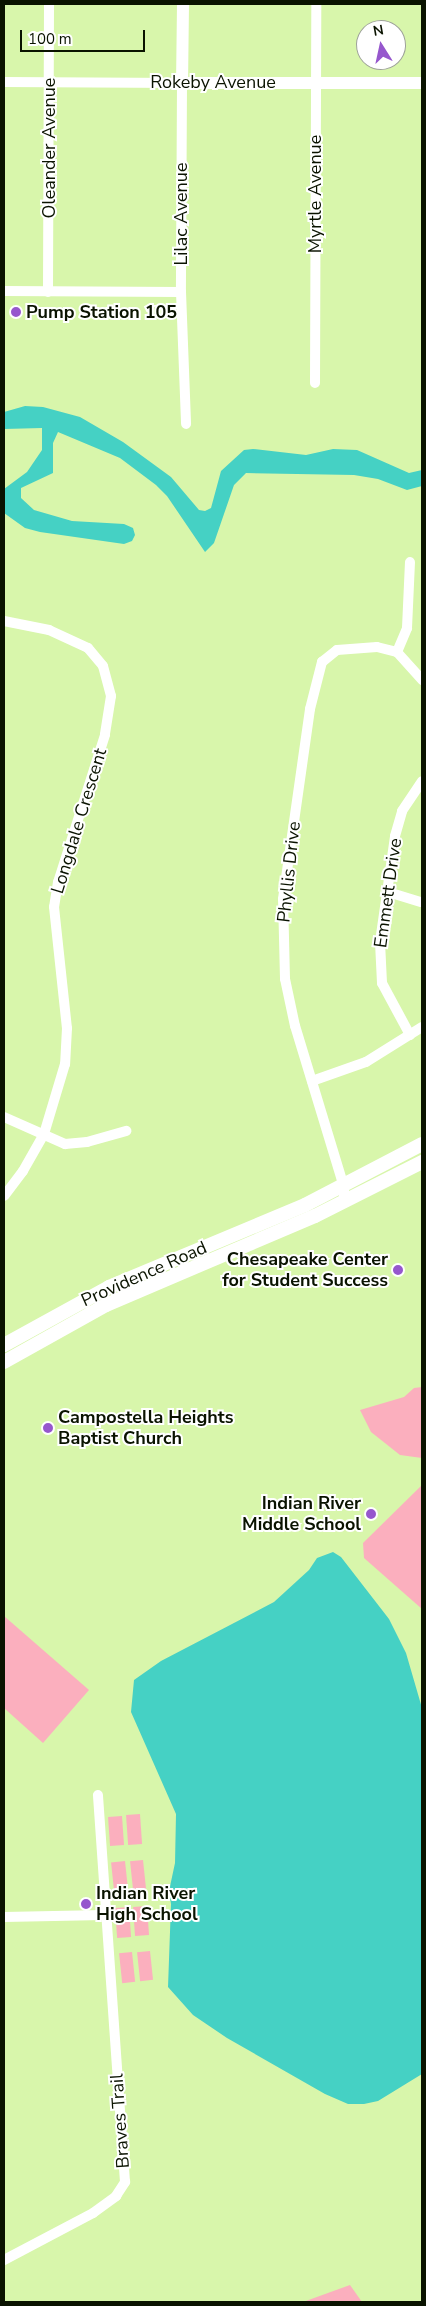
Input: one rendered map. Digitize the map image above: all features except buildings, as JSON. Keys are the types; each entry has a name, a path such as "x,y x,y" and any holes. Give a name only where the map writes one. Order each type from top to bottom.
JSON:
{"main road":[{"name":"Providence Road","path":"4,1345 109,1288 344,1187 422,1144"},
{"name":"Providence Road","path":"4,1362 113,1302 344,1203 422,1162"}],"street":[{"name":"Oleander Avenue","path":"48,292 49,4"},
{"name":"Lilac Avenue","path":"183,4 180,292 186,424"},
{"name":"Myrtle Avenue","path":"315,383 316,4"},
{"name":"Rokeby Avenue","path":"4,82 422,82"},
{"path":"4,291 180,292"},
{"path":"410,562 407,628 397,652 422,680"},
{"name":"Longdale Crescent","path":"4,621 49,630 88,648 103,666 111,696 105,735 58,882 54,907 68,1028 63,1072 44,1134 23,1171 4,1196"},
{"name":"Phyllis Drive","path":"344,1203 344,1187 312,1081 285,979 283,899 310,709 318,672 326,657 337,650 362,646 397,652"},
{"name":"Emmett Drive","path":"410,1035 389,999 380,969 380,942 395,836 402,811 422,781"},
{"path":"388,892 420,902"},
{"path":"312,1081 366,1062 422,1028"},
{"path":"4,1117 64,1144 87,1142 126,1131"},
{"name":"Braves Trail","path":"4,2260 94,2213 116,2196 125,2182 104,1915 98,1795"},
{"path":"4,1917 104,1915"}],"shaded area":[{"path":"422,1387 422,1458 400,1455 371,1432 360,1410 404,1397 414,1388"},
{"path":"422,1485 422,1609 364,1558 363,1543"},
{"path":"4,1616 89,1690 43,1743 4,1708"},
{"path":"140,1814 142,1844 128,1845 126,1815"},
{"path":"122,1816 124,1845 110,1846 108,1817"},
{"path":"143,1860 146,1889 133,1890 130,1861"},
{"path":"125,1861 128,1890 114,1891 111,1862"},
{"path":"147,1906 149,1935 135,1936 133,1907"},
{"path":"129,1907 131,1937 117,1938 115,1908"},
{"path":"150,1951 153,1980 140,1981 137,1952"},
{"path":"132,1952 135,1982 122,1983 119,1953"},
{"path":"350,2285 362,2302 303,2302"}],"water":[{"path":"25,406 43,407 80,417 123,442 171,477 199,510 205,511 211,508 221,471 244,450 253,449 306,455 333,449 357,450 409,473 422,470 422,486 407,490 378,479 354,475 246,473 234,485 214,543 205,552 167,496 156,485 120,458 58,432 53,443 53,473 21,488 21,498 34,510 72,521 124,524 133,528 135,535 132,541 124,544 40,532 25,528 4,513 4,489 27,472 42,450 42,428 4,429 4,412"},
{"path":"333,1552 341,1557 389,1619 406,1653 422,1708 422,2074 378,2101 364,2104 348,2104 325,2094 227,2038 193,2015 168,1987 171,1904 169,1891 175,1863 176,1814 131,1712 134,1680 161,1661 274,1602 309,1570 317,1558"}],"place":[{"name":"Pump Station 105","path":"16,312"},
{"name":"Chesapeake Center for Student Success","path":"398,1270"},
{"name":"Campostella Heights Baptist Church","path":"48,1428"},
{"name":"Indian River Middle School","path":"371,1514"},
{"name":"Indian River High School","path":"86,1904"}]}
